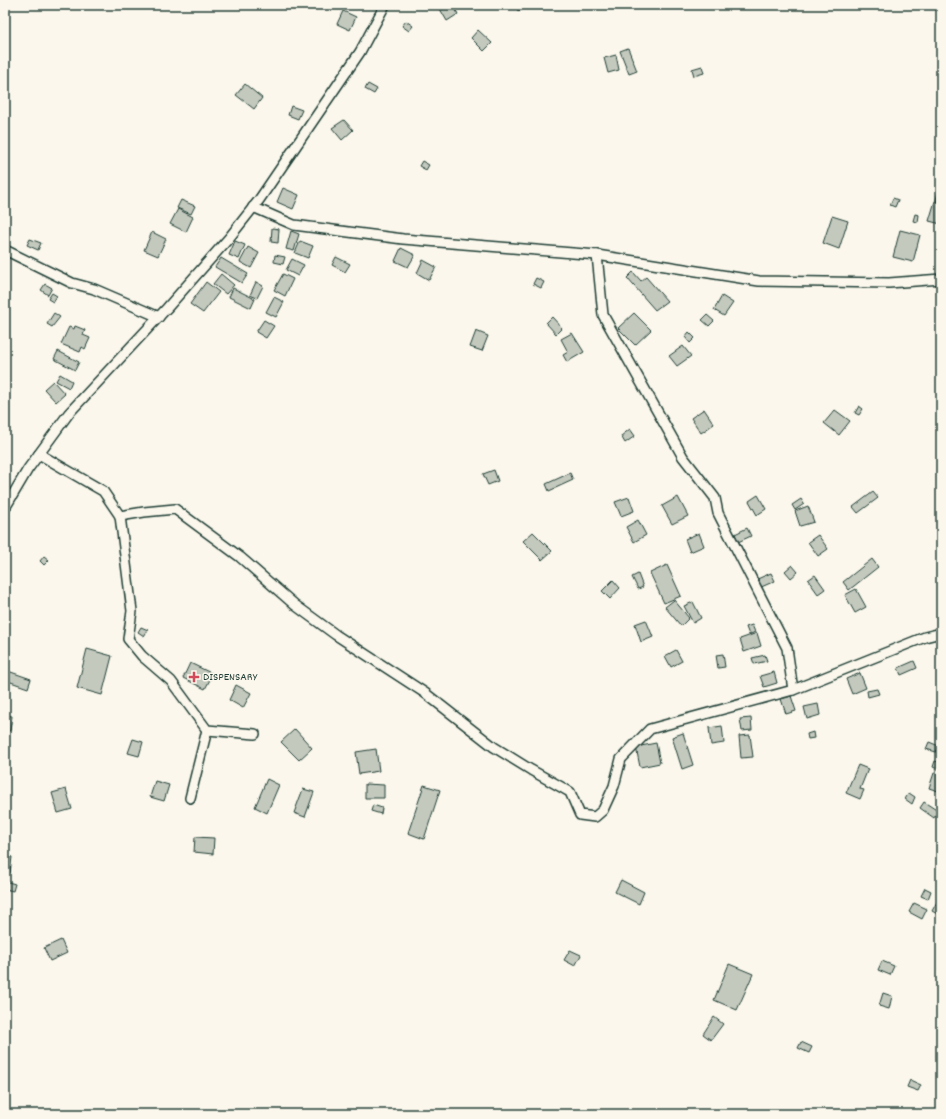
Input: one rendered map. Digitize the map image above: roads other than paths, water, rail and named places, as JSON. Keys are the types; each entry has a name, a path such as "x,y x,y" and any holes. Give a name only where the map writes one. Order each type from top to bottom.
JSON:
{"street":[{"path":"5,508 39,454 69,413 160,317 229,238 253,207 360,52 385,5"},
{"path":"253,207 294,225 403,238 597,255 759,281 889,283 941,279"},
{"path":"5,250 72,283 94,289 160,317"},
{"path":"597,255 603,315 683,457 716,498 718,513 787,648 793,690"},
{"path":"39,454 103,491 120,516 132,611 128,639 142,656 171,681 207,730 255,734"},
{"path":"120,516 175,509 240,557 295,605 336,635 425,693 494,747 570,792 580,815 595,817 603,810 618,775 621,759 650,729 793,690 925,637 941,633"},
{"path":"190,798 207,730"}],"place":[{"name":"DISPENSARY","path":"194,677"}]}
